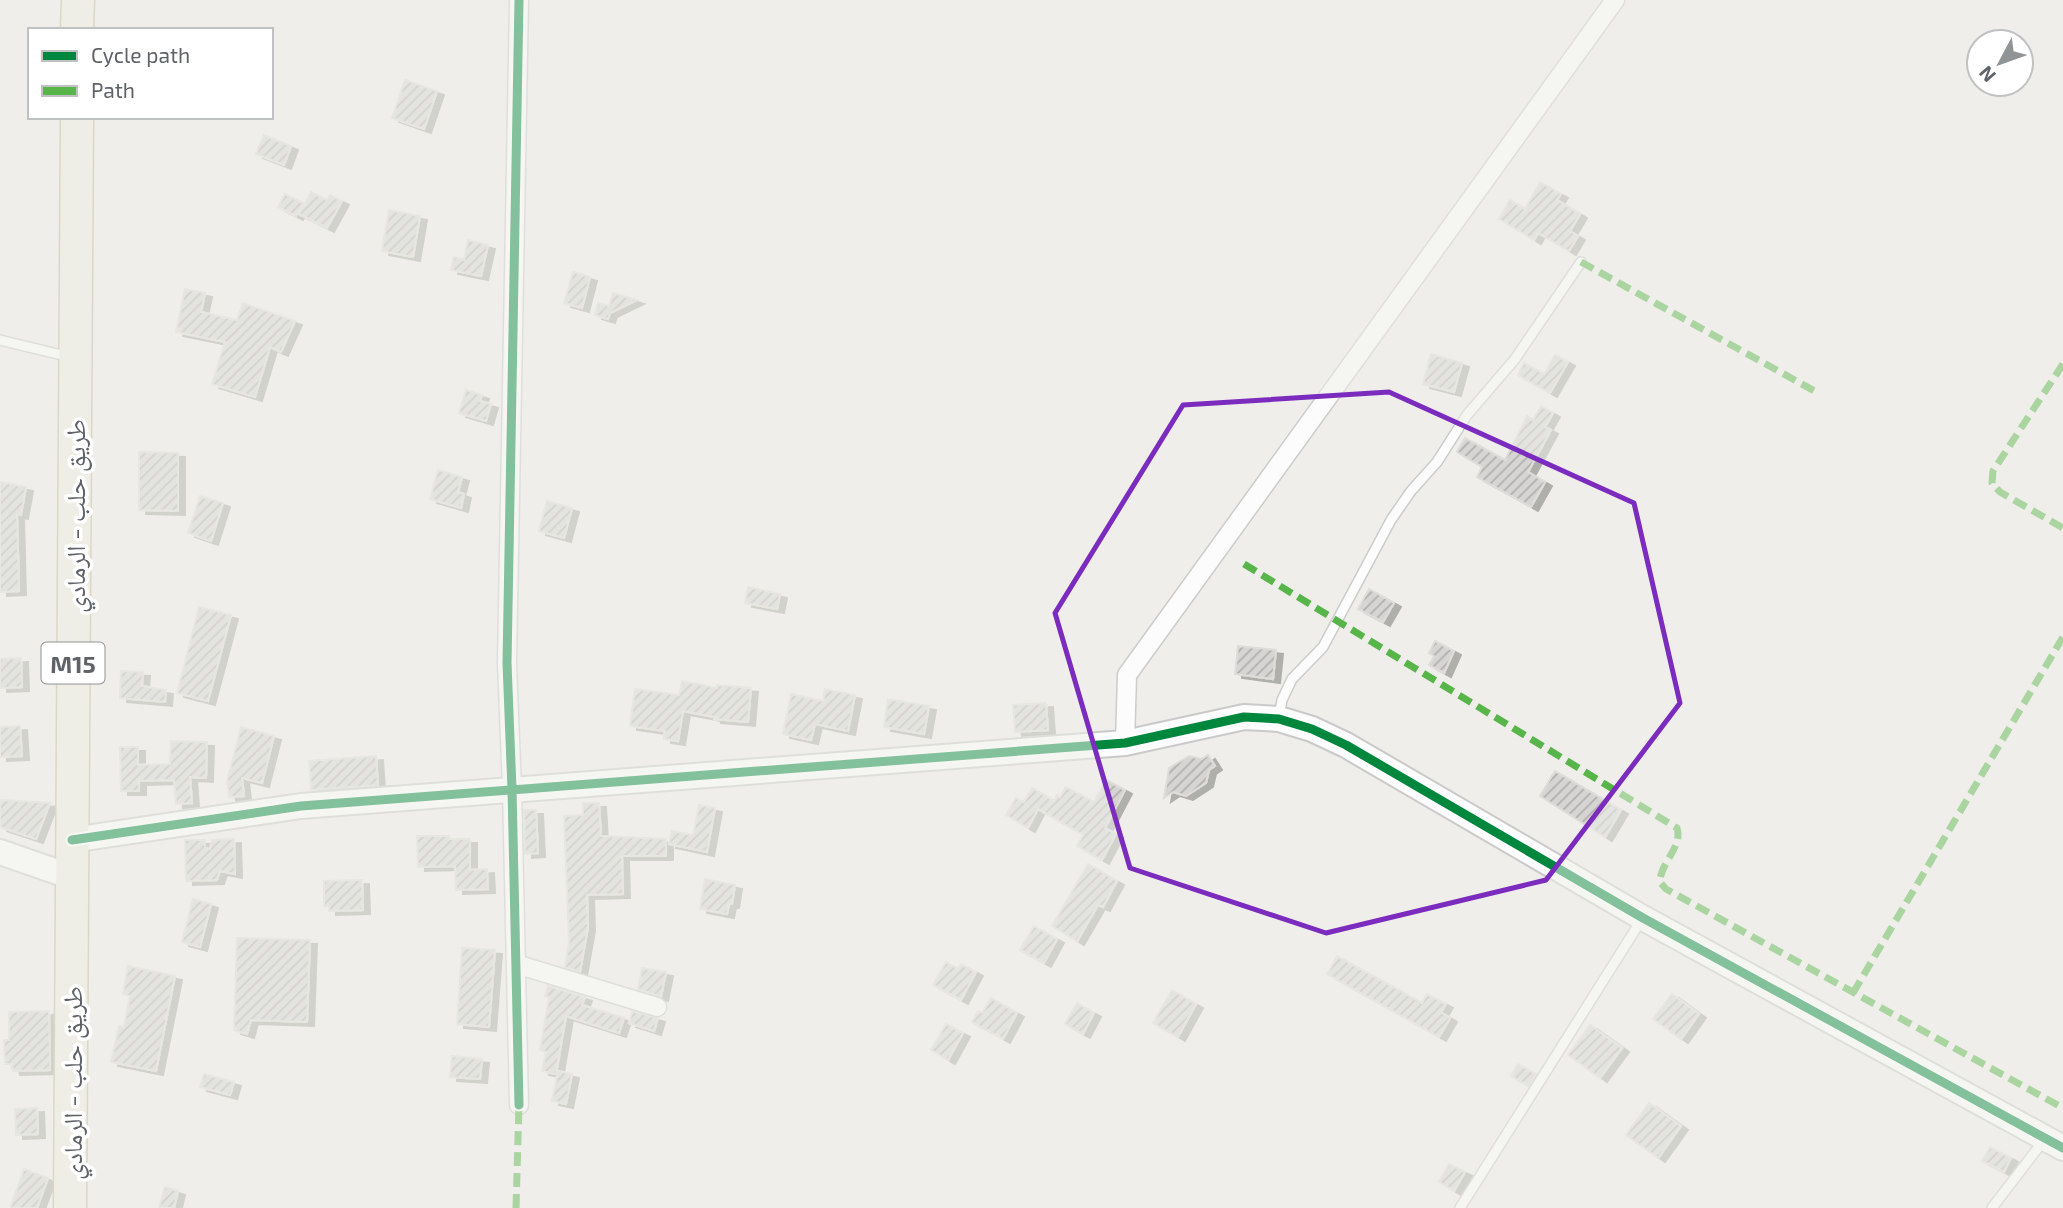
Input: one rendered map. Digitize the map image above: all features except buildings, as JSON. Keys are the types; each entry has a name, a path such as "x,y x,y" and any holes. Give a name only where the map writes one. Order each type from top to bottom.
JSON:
{"highway":[{"path":"77,28 78,0"},
{"name":"طريق حلب - الرمادي","path":"70,1208 77,119"}],"street":[{"path":"519,0 507,663 519,1105"},
{"path":"1125,743 1127,675 1615,0"},
{"path":"72,840 302,806 1125,743 1244,717 1279,719 1312,729 1346,746 1643,918 2054,1143"},
{"path":"0,852 72,877"},
{"path":"516,964 657,1007"}],"lane":[{"path":"1279,719 1282,699 1292,679 1323,647 1391,520 1411,491 1437,462 1467,415 1515,359 1581,262"},
{"path":"0,340 75,359"},
{"path":"1460,1208 1643,918"},
{"path":"1992,1208 2054,1143"}],"highlighted area":[{"path":"1389,392 1634,503 1680,703 1546,880 1326,933 1130,868 1055,613 1183,405"}],"marked path":[{"path":"1581,262 1820,394"},
{"path":"2063,364 1993,471 1992,483 2000,492 2063,528"},
{"path":"1244,564 1677,828 1677,842 1661,875 1660,882 1666,889 2063,1108"},
{"path":"1853,993 2063,637"},
{"path":"516,1208 519,1105"}],"cycle path":[{"path":"519,0 507,663 519,1105"},
{"path":"72,840 301,806 1125,743 1244,717 1279,719 1312,729 1346,745 1643,918 2063,1148"}]}
